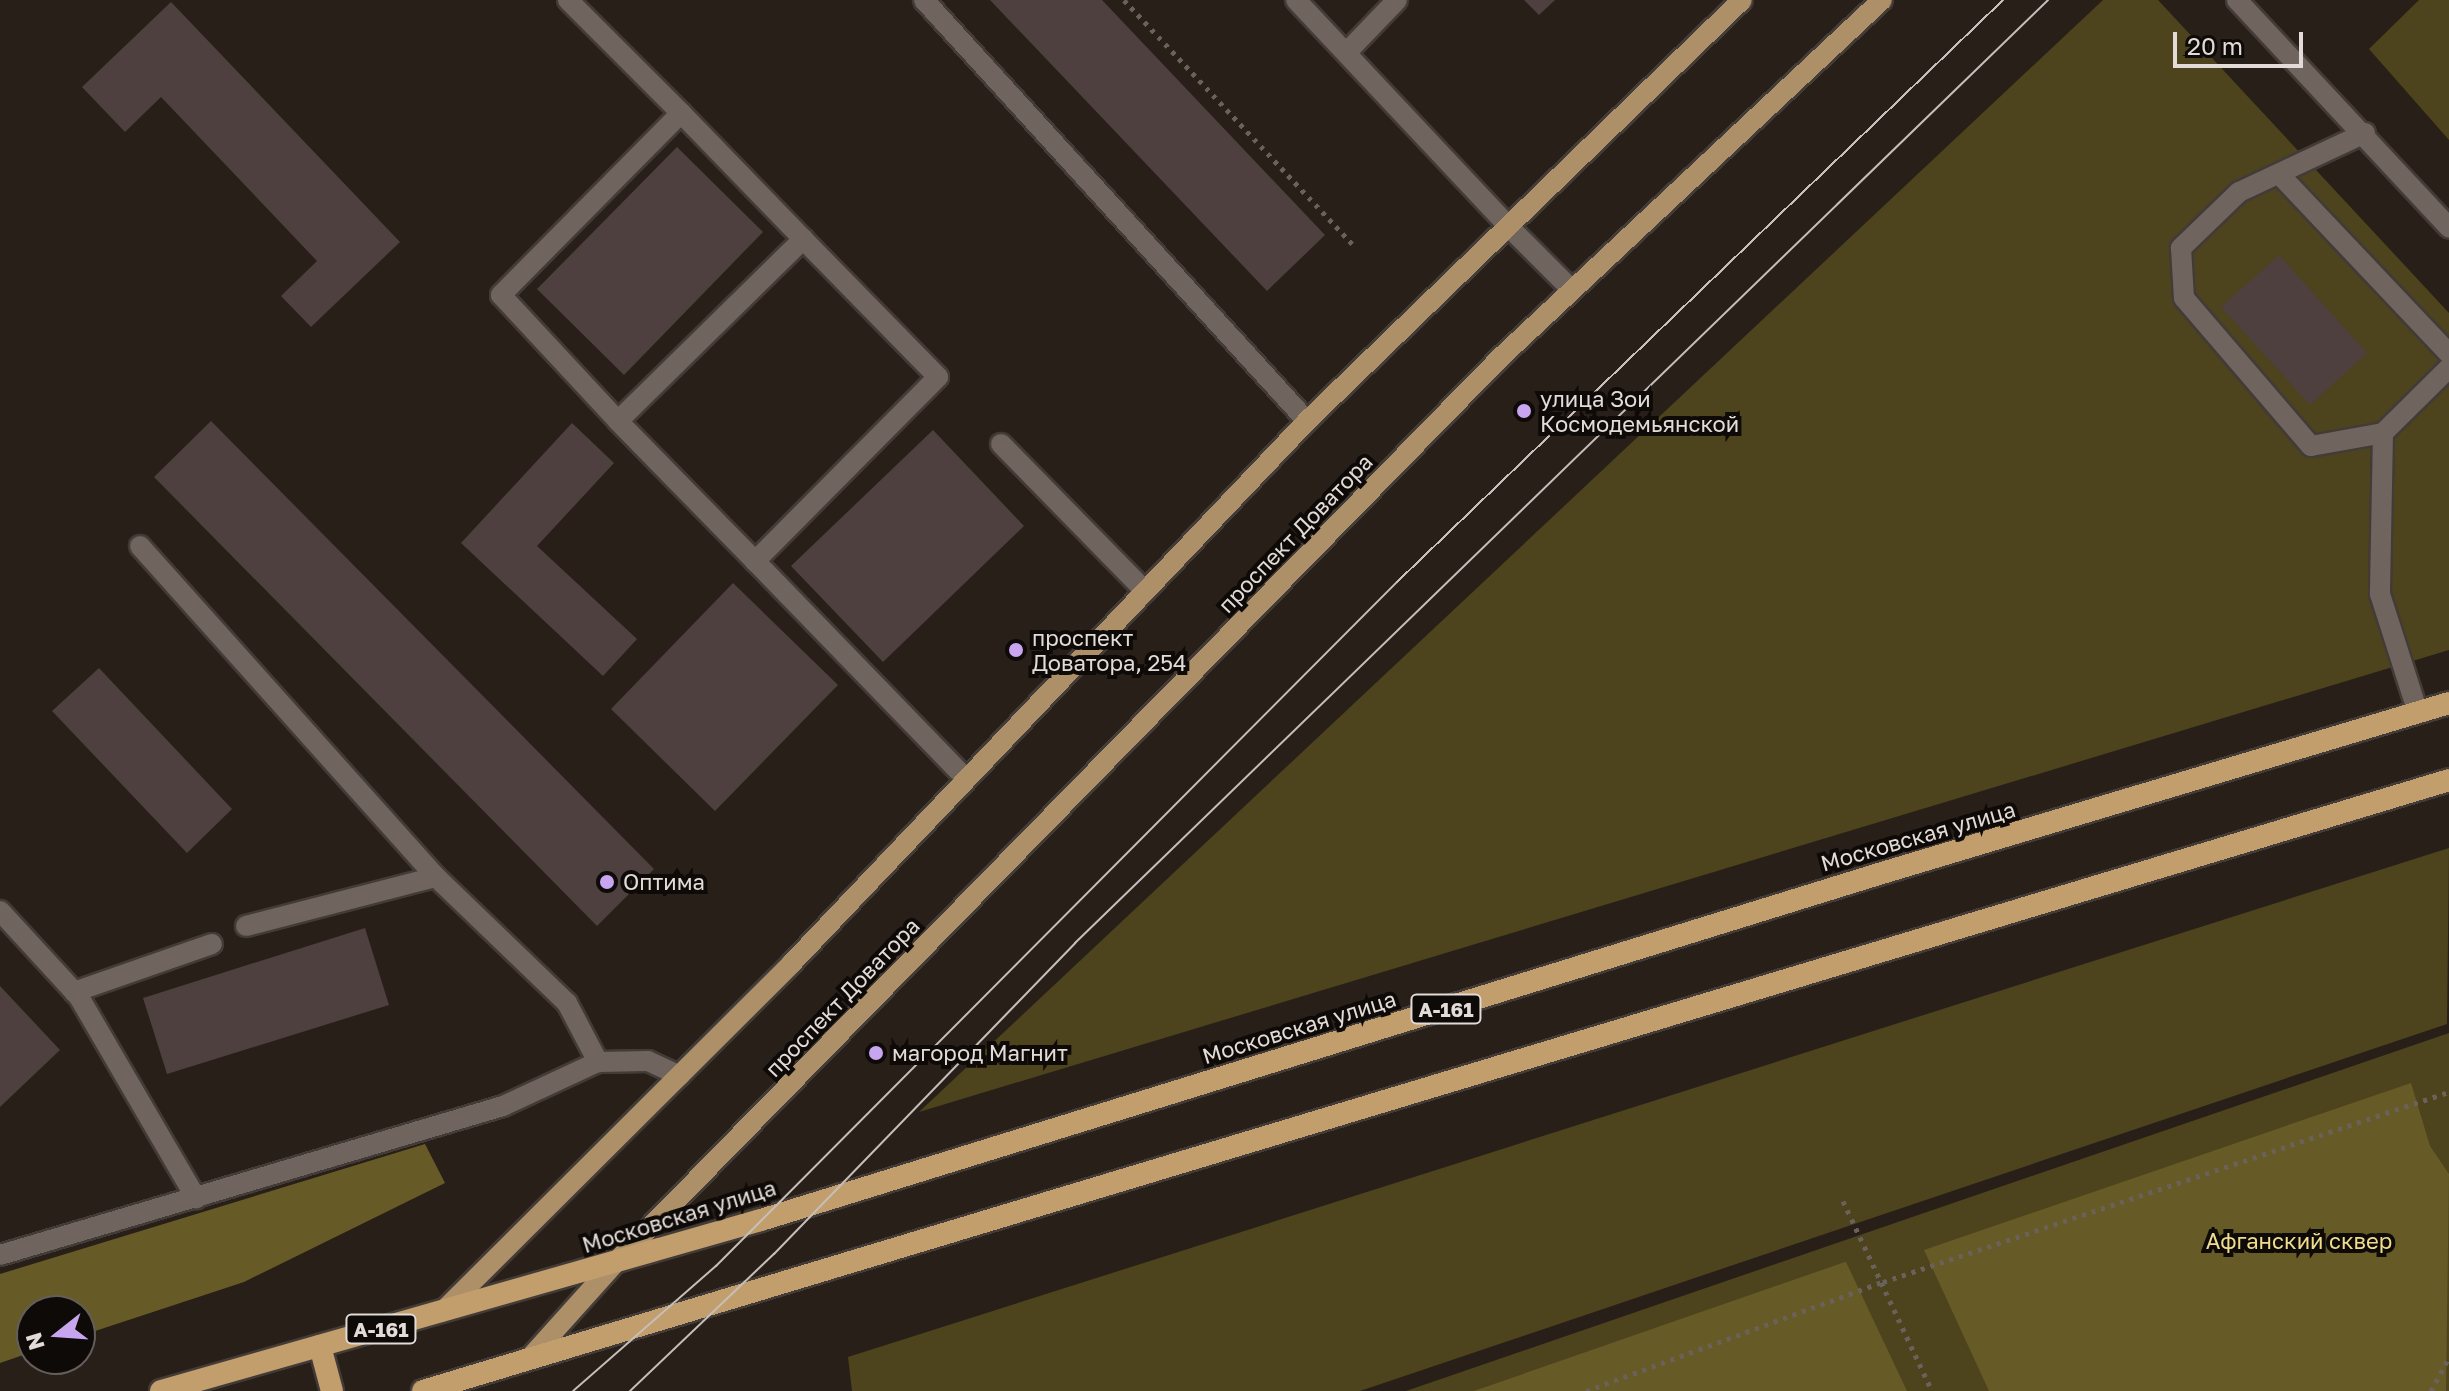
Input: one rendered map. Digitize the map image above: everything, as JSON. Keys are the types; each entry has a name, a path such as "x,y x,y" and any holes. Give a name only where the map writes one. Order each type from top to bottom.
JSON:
{"highway":[{"name":"Московская улица","path":"161,1391 207,1385 320,1346 615,1263 2449,703"},
{"path":"423,1391 2449,780"},
{"path":"320,1346 332,1391"}],"main road":[{"path":"442,1312 680,1076 1307,421 1742,0"},
{"name":"проспект Доватора","path":"528,1360 615,1263 1571,289 1882,0"}],"street":[{"path":"568,0 938,377 755,561"},
{"path":"924,0 1307,421"},
{"path":"1296,0 1571,289"},
{"path":"1347,52 1397,0"},
{"path":"2237,0 2365,133 2449,227"},
{"path":"681,113 501,295 618,421 966,779"},
{"path":"2365,133 2239,192 2181,248 2184,298 2311,446 2383,433 2449,368"},
{"path":"2279,174 2449,354"},
{"path":"618,421 803,239"},
{"path":"2383,433 2380,594 2418,713"},
{"path":"1001,444 1145,591"},
{"path":"140,546 436,877 567,1003 598,1062"},
{"path":"246,926 436,877"},
{"path":"0,911 74,992 196,1198"},
{"path":"74,992 212,944"},
{"path":"0,1255 503,1106 598,1062 648,1061 680,1076"}],"path":[{"path":"1124,0 1352,244"},
{"path":"1586,1391 1883,1282 2449,1092"},
{"path":"1843,1201 1932,1391"},
{"path":"2431,1391 2449,1357"}],"green space":[{"path":"2103,0 2158,0 2449,313 2449,650 919,1112"},
{"path":"2419,0 2449,0 2449,140 2369,49"},
{"path":"2449,848 2447,1024 1360,1391 852,1391 848,1357"},
{"name":"Афганский сквер","path":"2449,1033 2449,1391 1406,1391 1860,1235"},
{"name":"Афганский сквер","path":"2411,1083 2430,1146 2449,1174 2446,1391 1989,1391 1924,1250"},
{"path":"425,1144 445,1183 244,1282 96,1331 96,1295 16,1295 16,1358 0,1363 0,1274"},
{"path":"1845,1262 1907,1391 1474,1391"}],"building":[{"path":"990,0 1102,0 1325,235 1267,291"},
{"path":"1524,0 1555,0 1539,15"},
{"path":"171,2 400,242 311,327 281,296 317,261 161,97 125,132 82,87"},
{"path":"677,147 763,232 624,375 537,289"},
{"path":"2279,255 2367,353 2310,405 2221,307"},
{"path":"211,421 654,869 597,926 154,477"},
{"path":"572,423 614,463 537,546 637,639 603,676 461,543"},
{"path":"933,430 1024,526 883,662 791,566"},
{"path":"733,583 838,685 715,811 611,709"},
{"path":"99,668 232,809 187,853 52,711"},
{"path":"365,928 389,1005 167,1074 143,998"},
{"path":"0,986 60,1050 0,1107"}],"tram line":[{"path":"573,1391 716,1266 1397,582 2003,0"},
{"path":"630,1391 774,1254 1075,943 2048,0"}],"place":[{"name":"улица Зои Космодемьянской","path":"1524,411"},
{"name":"проспект Доватора, 254","path":"1016,650"},
{"name":"Оптима","path":"607,882"},
{"name":"магород Магнит","path":"876,1053"}]}
